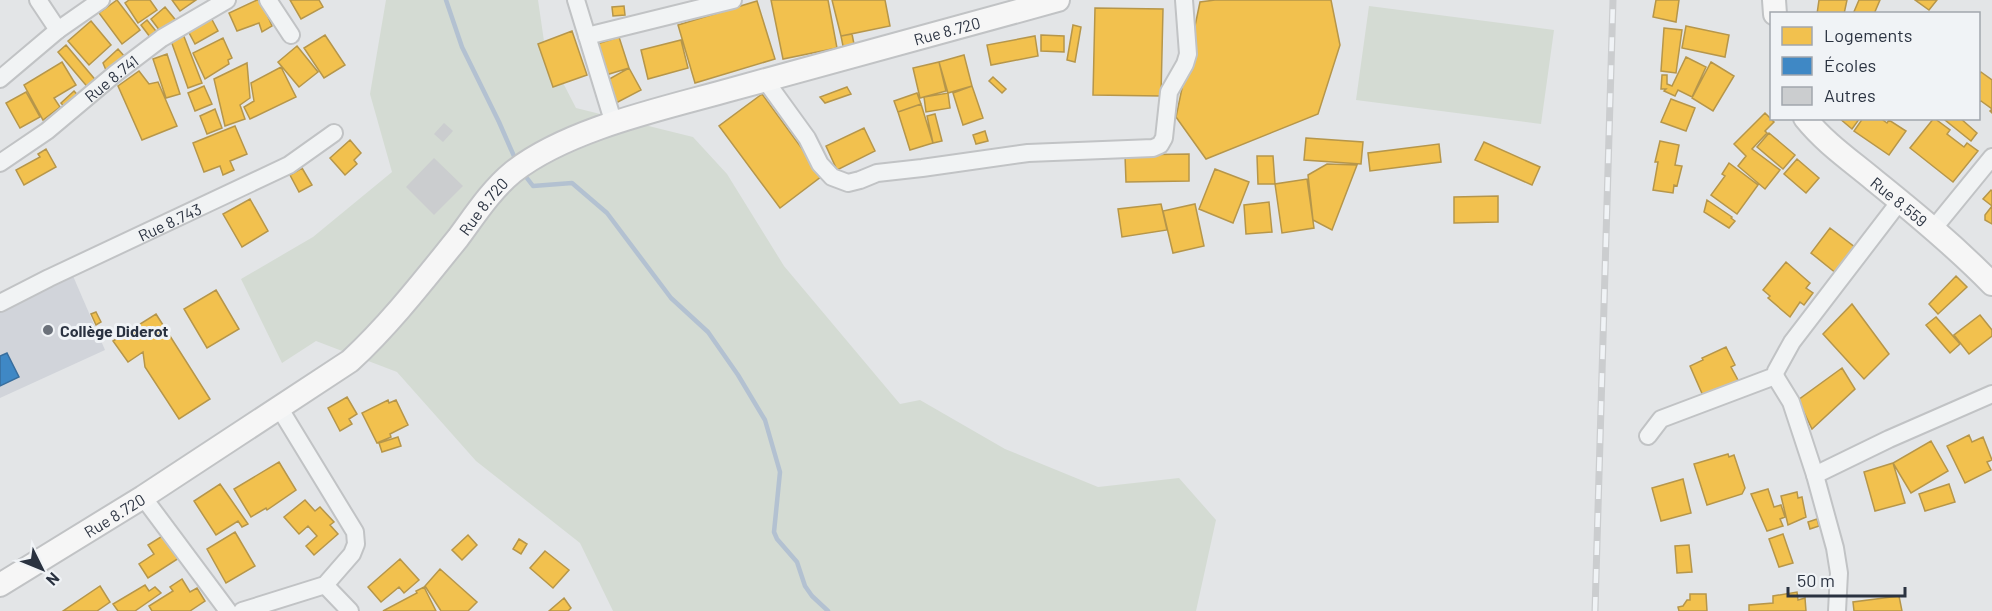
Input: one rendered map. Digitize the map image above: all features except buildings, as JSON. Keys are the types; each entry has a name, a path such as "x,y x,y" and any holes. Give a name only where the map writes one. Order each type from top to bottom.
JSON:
{"main road":[{"name":"Rue 8.720","path":"0,585 143,497 350,361 370,343 492,193 519,168 570,140 614,124 1058,0"},
{"name":"Rue 8.559","path":"1807,120 1834,149 1934,228 1992,284"}],"street":[{"path":"38,0 58,30"},
{"path":"0,80 58,30 101,0"},
{"name":"Rue 8.741","path":"0,163 47,131 162,38 227,0"},
{"path":"268,0 291,34"},
{"path":"576,0 614,124"},
{"path":"587,36 733,0"},
{"path":"765,80 807,138 820,164 832,177 848,183 877,173 1028,153 1153,148 1160,145 1164,138 1169,92 1188,54 1184,0"},
{"name":"Rue 8.743","path":"0,303 289,165 334,133"},
{"path":"1934,228 1992,157"},
{"path":"1837,611 1839,573 1835,548 1815,475 1791,402 1775,376 1792,342 1900,201"},
{"path":"1648,436 1661,419 1775,376"},
{"path":"1815,475 1889,439 1992,394"},
{"path":"242,611 325,585 352,554 356,544 355,532 280,409"},
{"path":"143,497 228,611"},
{"path":"325,585 350,611"}],"shaded area":[{"path":"386,0 538,0 545,48 576,108 693,137 727,174 784,266 900,404 920,400 1005,449 1098,487 1179,478 1216,520 1196,611 613,611 580,543 476,461 397,372 316,341 282,363 241,279 313,237 392,172 370,94"},
{"path":"1369,6 1554,30 1541,124 1356,100"},
{"name":"Collège Diderot","path":"73,276 105,350 0,398 0,310"}],"waterway":[{"path":"446,0 462,47 517,163"},
{"path":"523,173 533,186 572,183 607,213 671,298 708,332 738,375 765,420 780,472 774,532 777,539 797,562 805,586 828,611"}],"railway":[{"path":"1595,611 1613,0"}],"place":[{"name":"Collège Diderot","path":"48,330"}]}
